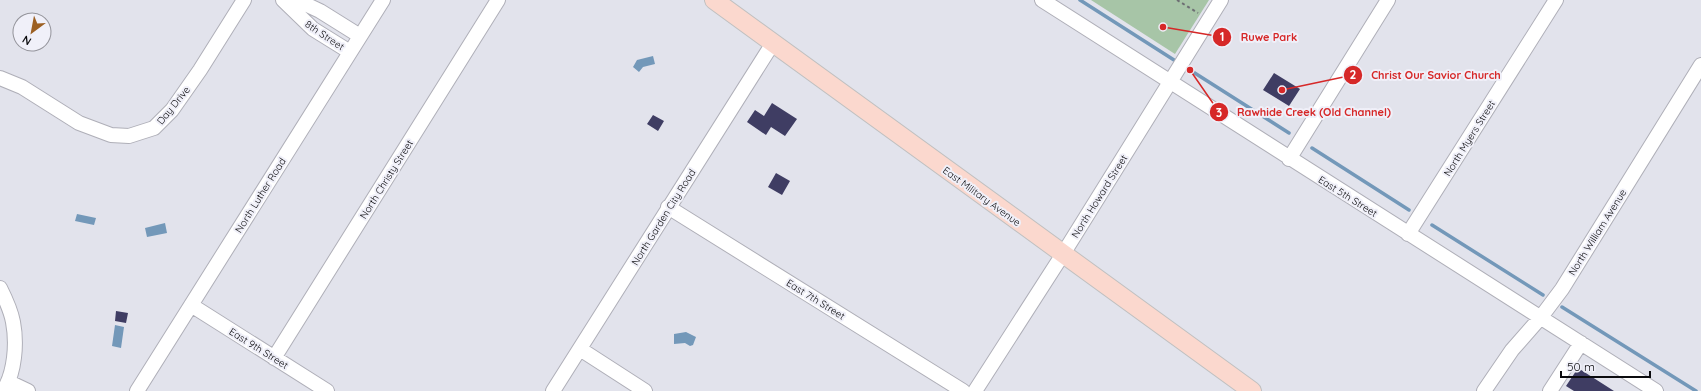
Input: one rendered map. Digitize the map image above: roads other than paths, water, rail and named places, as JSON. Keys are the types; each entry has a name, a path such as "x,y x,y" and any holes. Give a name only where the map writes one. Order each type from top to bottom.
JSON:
{"main road":[{"name":"East Military Avenue","path":"714,0 1252,391"}],"street":[{"name":"Day Drive","path":"0,78 18,85 79,123 111,135 129,136 154,128 172,110 200,70 244,0"},
{"name":"8th Street","path":"283,0 305,4 320,11 360,36"},
{"name":"8th Street","path":"283,0 313,29 350,52"},
{"name":"North Luther Road","path":"137,391 383,0"},
{"name":"North Christy Street","path":"274,358 498,0"},
{"name":"East 5th Street","path":"1042,0 1289,159 1656,391"},
{"name":"North Howard Street","path":"975,391 1063,254 1222,0"},
{"path":"1289,159 1388,0"},
{"name":"North Myers Street","path":"1408,234 1556,0"},
{"name":"North Garden City Road","path":"554,391 668,207 773,43"},
{"name":"North William Avenue","path":"1484,391 1512,350 1541,318 1562,289 1701,65"},
{"name":"East 7th Street","path":"668,207 963,391"},
{"path":"0,288 13,322 14,345 6,387 28,391"},
{"name":"East 9th Street","path":"191,305 327,391"},
{"path":"1550,391 1581,343"},
{"path":"580,350 645,391"}],"water":[{"path":"653,56 655,64 643,67 639,72 633,67 637,60"},
{"path":"77,214 96,218 94,225 75,221"},
{"path":"165,223 167,233 147,237 145,228"},
{"path":"115,325 124,327 121,348 112,346"},
{"path":"686,332 696,337 693,345 690,346 685,343 674,344 674,334"}],"waterway":[{"path":"1080,0 1174,60"},
{"path":"1190,70 1289,133"},
{"path":"1312,148 1409,210"},
{"path":"1432,225 1543,295"},
{"path":"1562,307 1696,391"}],"place":[{"name":"Ruwe Park","path":"1163,27"},
{"name":"Rawhide Creek (Old Channel)","path":"1190,70"},
{"name":"Christ Our Savior Church","path":"1282,90"}]}
